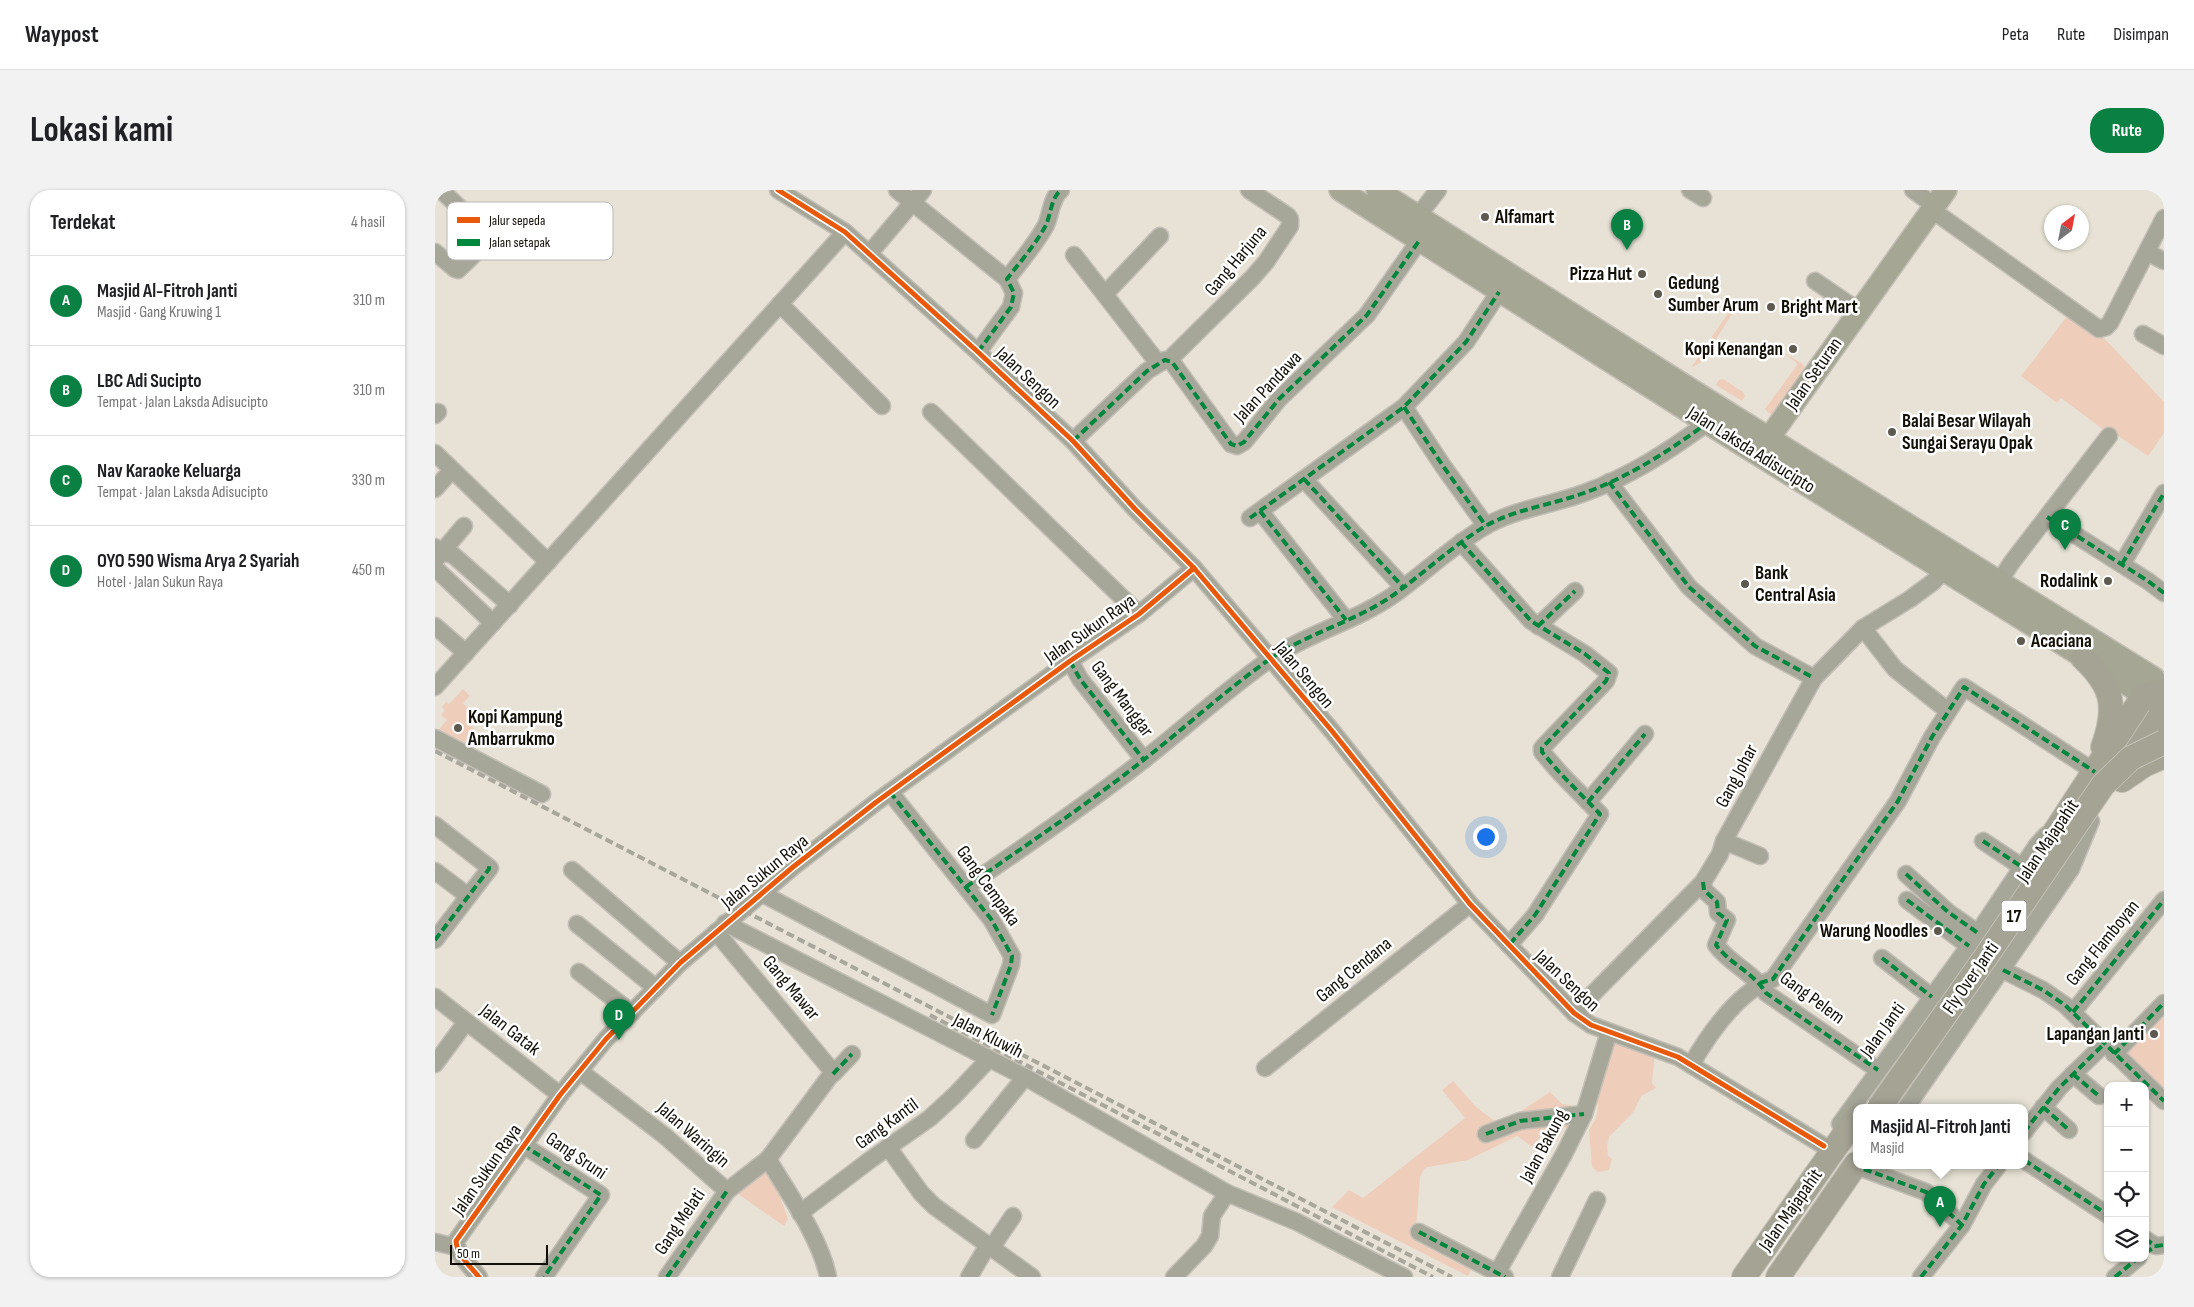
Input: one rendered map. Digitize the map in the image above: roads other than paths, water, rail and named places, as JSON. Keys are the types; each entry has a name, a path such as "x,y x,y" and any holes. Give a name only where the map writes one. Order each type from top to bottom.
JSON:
{"highway":[{"path":"2083,658 2104,680 2111,701 2111,723 2095,772"},
{"name":"Jalan Majapahit","path":"1866,1104 1975,951 2095,772 2158,686"},
{"name":"17","path":"2114,786 2164,709"},
{"name":"Fly Over Janti","path":"1882,1104 1979,966 2095,795 2111,775 2131,758 2164,742"},
{"name":"17","path":"2114,786 2144,766 2164,756"},
{"name":"Jalan Majapahit","path":"1898,1104 2063,864 2114,786"},
{"name":"Jalan Majapahit","path":"1750,1276 1853,1122"},
{"path":"1750,1276 1853,1145"},
{"name":"Jalan Majapahit","path":"1750,1276 1859,1169"}],"main road":[{"name":"Jalan Laksda Adisucipto","path":"1340,190 1419,241 1518,294 1769,438 1939,559 2083,658 2158,686"},
{"name":"Jalan Laksda Adisucipto","path":"1377,190 1418,216 1518,294 1707,423 1939,559 1999,582 2158,686 2164,709"},
{"name":"Jalan Seturan","path":"1769,438 1938,202"}],"street":[{"path":"441,190 454,202"},
{"name":"Jalan Sengon","path":"779,190 845,232 1073,441 1135,509 1194,568 1339,738 1470,904 1574,1013 1591,1025 1670,1054 1691,1065 1824,1146"},
{"path":"897,190 918,196 1007,279 1014,293 1011,307 978,352"},
{"name":"Gang Harjuna","path":"1165,363 1240,291 1266,262 1290,226 1288,216 1249,190"},
{"path":"1418,216 1437,190"},
{"path":"1913,190 1938,202 2099,329 2106,327 2110,323 2164,218"},
{"path":"1007,279 1043,230 1058,191"},
{"path":"869,254 918,196"},
{"path":"435,687 845,232"},
{"path":"1105,294 1160,236"},
{"name":"Jalan Pandawa","path":"1165,363 1231,444 1237,446 1244,442 1279,399 1367,315 1419,241"},
{"path":"435,252 457,270 468,260"},
{"path":"2147,252 2164,261"},
{"path":"1073,441 1105,409 1165,363 1074,255"},
{"path":"1815,281 1859,311"},
{"path":"1346,620 1255,514 1404,408 1466,342 1518,294"},
{"path":"780,304 882,406"},
{"path":"2143,334 2164,346"},
{"path":"1404,408 1486,526"},
{"path":"931,412 1139,614"},
{"path":"966,887 1144,760 1270,659 1305,638 1346,620 1390,597 1461,542 1486,526 1513,515 1585,493 1609,482 1654,459 1707,423"},
{"path":"1999,582 2012,562 2109,436"},
{"path":"435,453 548,562"},
{"path":"435,489 452,470"},
{"path":"1304,479 1403,588"},
{"path":"1609,482 1689,587 1755,646 1814,678"},
{"path":"2122,564 2164,493"},
{"path":"2047,516 2164,593"},
{"path":"437,553 464,526"},
{"path":"1461,542 1537,626 1585,654 1609,673 1606,681 1542,748 1542,752 1560,773 1600,814 1535,915 1509,946"},
{"path":"437,553 453,555 509,604"},
{"name":"Gang Johar","path":"1574,1013 1703,882 1720,854 1814,678 1863,628 1910,600 1933,582 1939,559"},
{"path":"435,568 493,623"},
{"name":"Jalan Sukun Raya","path":"456,1247 456,1240 560,1095 581,1072 606,1039 680,963 761,893 890,792 1070,661 1139,614 1194,568"},
{"path":"1537,626 1575,591"},
{"path":"435,626 466,653"},
{"path":"1863,628 1895,669 1948,711"},
{"name":"Gang Manggar","path":"1070,661 1081,679 1144,760"},
{"path":"1691,1065 1703,1045 1729,1012 1760,983 1773,979 1898,801 1931,737 1964,687 2095,772"},
{"path":"1589,802 1645,734"},
{"path":"435,738 542,794"},
{"name":"Gang Cempaka","path":"761,893 992,1015 1011,965 1012,956 991,919 890,792"},
{"name":"Jalan Janti","path":"1854,1104 1969,946 2037,845 2070,809"},
{"path":"1909,1104 2071,869 2091,822"},
{"path":"435,825 489,866 489,869 435,940"},
{"path":"1983,841 2022,867"},
{"path":"1725,842 1760,856"},
{"path":"572,870 680,963"},
{"path":"435,871 463,892"},
{"path":"1906,874 1948,912 1978,932"},
{"name":"Gang Pelem","path":"1703,882 1704,890 1717,902 1718,913 1727,920 1716,945 1724,957 1760,983 1766,993 1878,1070"},
{"path":"1907,900 1969,946"},
{"name":"Gang Flamboyan","path":"2073,1012 2164,900"},
{"name":"Gang Cendana","path":"1265,1068 1470,904"},
{"path":"577,924 656,988"},
{"name":"Jalan Kluwih","path":"721,928 989,1059 1227,1193 1297,1222 1404,1277"},
{"name":"Gang Mawar","path":"721,928 833,1073"},
{"path":"1882,958 1932,997"},
{"path":"2003,970 2043,990 2073,1012 2164,1101"},
{"path":"579,972 632,1013"},
{"name":"Jalan Gatak","path":"435,997 560,1095"},
{"path":"2028,1127 2073,1074 2109,1049 2164,1003"},
{"path":"435,1064 467,1022"},
{"name":"Jalan Bakung","path":"1501,1275 1584,1114 1609,1032"},
{"path":"1905,1034 1941,1060"},
{"name":"Jalan Waringin","path":"581,1072 665,1136 727,1191 768,1159 833,1073 852,1054"},
{"name":"Gang Kantil","path":"800,1213 887,1147 930,1118 989,1059"},
{"path":"2073,1074 2099,1096"},
{"path":"974,1140 1025,1078"},
{"name":"Jalan Janti","path":"1750,1276 1824,1146 1853,1105"},
{"path":"2043,1107 2069,1130"},
{"path":"1486,1134 1520,1121 1584,1114"},
{"name":"Gang Sruni","path":"523,1145 601,1195 544,1277"},
{"path":"887,1147 927,1199 1032,1277"},
{"path":"768,1159 800,1213 819,1251 828,1277"},
{"path":"2028,1163 2104,1212"},
{"path":"1789,1277 1860,1169"},
{"path":"1869,1169 1926,1192 1961,1225"},
{"path":"1921,1277 1961,1225 1984,1184 1996,1169"},
{"name":"Gang Melati","path":"667,1277 727,1191"},
{"path":"1174,1277 1205,1246 1210,1236 1212,1216 1227,1193"},
{"path":"1560,1277 1597,1200"},
{"path":"969,1277 1013,1216"},
{"path":"1419,1232 1501,1275"},
{"path":"435,1242 456,1247 479,1277"},
{"path":"2115,1277 2133,1262"}],"railway":[{"path":"435,751 1452,1277"},
{"path":"930,1015 1433,1277"}],"place":[{"name":"Alfamart","path":"1485,217"},
{"name":"LBC Adi Sucipto","path":"1627,250"},
{"name":"Pizza Hut","path":"1642,274"},
{"name":"Gedung Sumber Arum","path":"1658,294"},
{"name":"Bright Mart","path":"1771,307"},
{"name":"Kopi Kenangan","path":"1793,349"},
{"name":"Balai Besar Wilayah Sungai Serayu Opak","path":"1892,432"},
{"name":"Nav Karaoke Keluarga","path":"2065,550"},
{"name":"Rodalink","path":"2108,581"},
{"name":"Bank Central Asia","path":"1745,584"},
{"name":"Acaciana","path":"2021,641"},
{"name":"Kopi Kampung Ambarrukmo","path":"458,728"},
{"name":"Warung Noodles","path":"1938,931"},
{"name":"Lapangan Janti","path":"2154,1034"},
{"name":"OYO 590 Wisma Arya 2 Syariah","path":"619,1040"},
{"name":"Masjid Al-Fitroh Janti","path":"1940,1227"}]}
